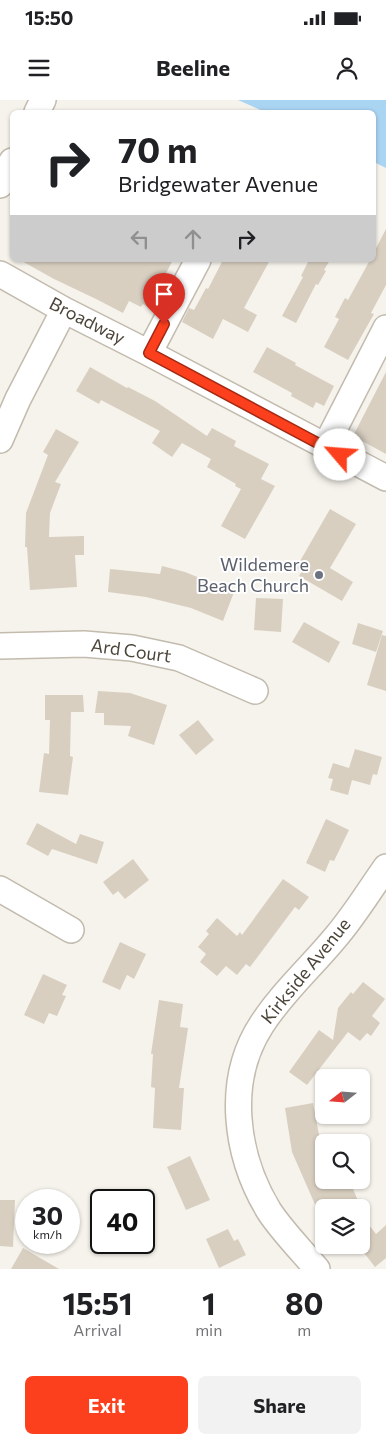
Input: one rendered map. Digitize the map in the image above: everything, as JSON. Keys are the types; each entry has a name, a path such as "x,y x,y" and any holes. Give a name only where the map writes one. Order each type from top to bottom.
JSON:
{"street":[{"path":"0,185 10,164"},
{"path":"149,353 197,262"},
{"name":"Broadway","path":"0,274 64,310 386,478"},
{"path":"0,440 18,399 64,310"},
{"path":"325,447 386,328"},
{"name":"Ard Court","path":"0,646 84,644 132,648 179,658 255,692"},
{"name":"Kirkside Avenue","path":"317,1269 270,1212 256,1188 240,1134 238,1101 240,1075 248,1049 261,1025 288,991 336,937 386,867"},
{"path":"0,889 70,930"}],"water":[{"path":"238,100 386,100 386,168 376,163 376,110 260,110"}],"building":[{"path":"386,229 386,285 371,313 374,314 348,360 324,347 339,319 335,317 345,298 348,300 369,262 376,262 376,248"},
{"path":"24,262 172,262 148,307 143,304 141,307 129,301 123,313"},
{"path":"222,262 269,262 244,308 257,315 248,332 223,319 213,339 182,322 189,308 194,310 206,288 208,289"},
{"path":"308,262 329,262 324,270 326,271 318,285 316,284 296,323 282,316 303,277 301,276"},
{"path":"267,347 334,386 324,406 316,402 313,408 291,396 292,393 253,372"},
{"path":"90,367 155,401 207,436 212,428 236,441 234,446 269,464 261,479 275,486 245,539 221,526 241,489 207,467 211,459 182,443 172,457 152,443 160,431 101,400 99,404 76,391"},
{"path":"386,372 386,454 353,436"},
{"path":"56,429 79,442 55,482 61,484 50,513 49,537 84,536 84,555 75,555 77,587 30,590 27,547 25,547 26,513 48,455 43,452"},
{"path":"330,509 356,524 330,568 353,582 342,601 299,576 302,571 296,568"},
{"path":"162,566 185,572 234,592 223,621 191,608 146,597 108,592 110,569 160,574"},
{"path":"256,598 283,599 281,632 254,630"},
{"path":"304,622 340,642 329,663 292,642"},
{"path":"358,623 383,631 376,652 352,644"},
{"path":"382,635 386,636 386,691 367,685"},
{"path":"98,691 130,693 167,705 154,745 128,736 131,726 104,725 104,713 95,713"},
{"path":"45,695 83,695 84,712 71,712 70,756 73,757 68,795 39,792 44,753 49,754 50,720 45,720"},
{"path":"198,720 214,740 196,755 179,735"},
{"path":"355,749 382,757 377,775 373,774 370,785 352,780 348,795 330,790 333,779 328,778 333,763 349,768"},
{"path":"326,819 349,830 334,861 330,860 325,872 306,863"},
{"path":"37,823 76,844 80,834 104,842 97,864 52,849 48,856 26,844"},
{"path":"133,859 149,880 125,899 118,891 113,895 103,882"},
{"path":"283,879 309,897 299,910 295,907 250,967 246,964 237,975 226,966 217,976 200,962 206,954 198,947 209,934 206,931 217,918 237,936 240,932 242,935"},
{"path":"120,942 146,954 134,979 127,975 120,990 102,982"},
{"path":"43,974 67,985 62,995 66,996 57,1016 49,1013 44,1024 24,1015"},
{"path":"363,982 385,999 372,1016 380,1023 371,1036 367,1033 360,1041 348,1032 319,1069 315,1069 315,1075 307,1085 289,1072 319,1030 333,1040 338,1008 351,992 353,994"},
{"path":"159,1000 183,1004 180,1027 188,1028 179,1088 184,1088 181,1130 153,1128 155,1088 151,1087 153,1054 151,1054"},
{"path":"313,1103 315,1124 317,1124 319,1134 315,1134 315,1189 353,1189 357,1199 315,1199 315,1204 292,1152 285,1108"},
{"path":"190,1156 210,1200 186,1210 167,1167"},
{"path":"0,1200 15,1200 13,1247 0,1246"},
{"path":"386,1225 386,1258 375,1267 365,1254 370,1254 370,1226 376,1234"},
{"path":"228,1229 234,1241 238,1239 246,1255 219,1268 206,1239"},
{"path":"20,1254 33,1254 59,1269 11,1269"}],"place":[{"name":"Wildemere Beach Church","path":"319,575"}],"route":[{"path":"164,324 149,353 340,455"}]}
